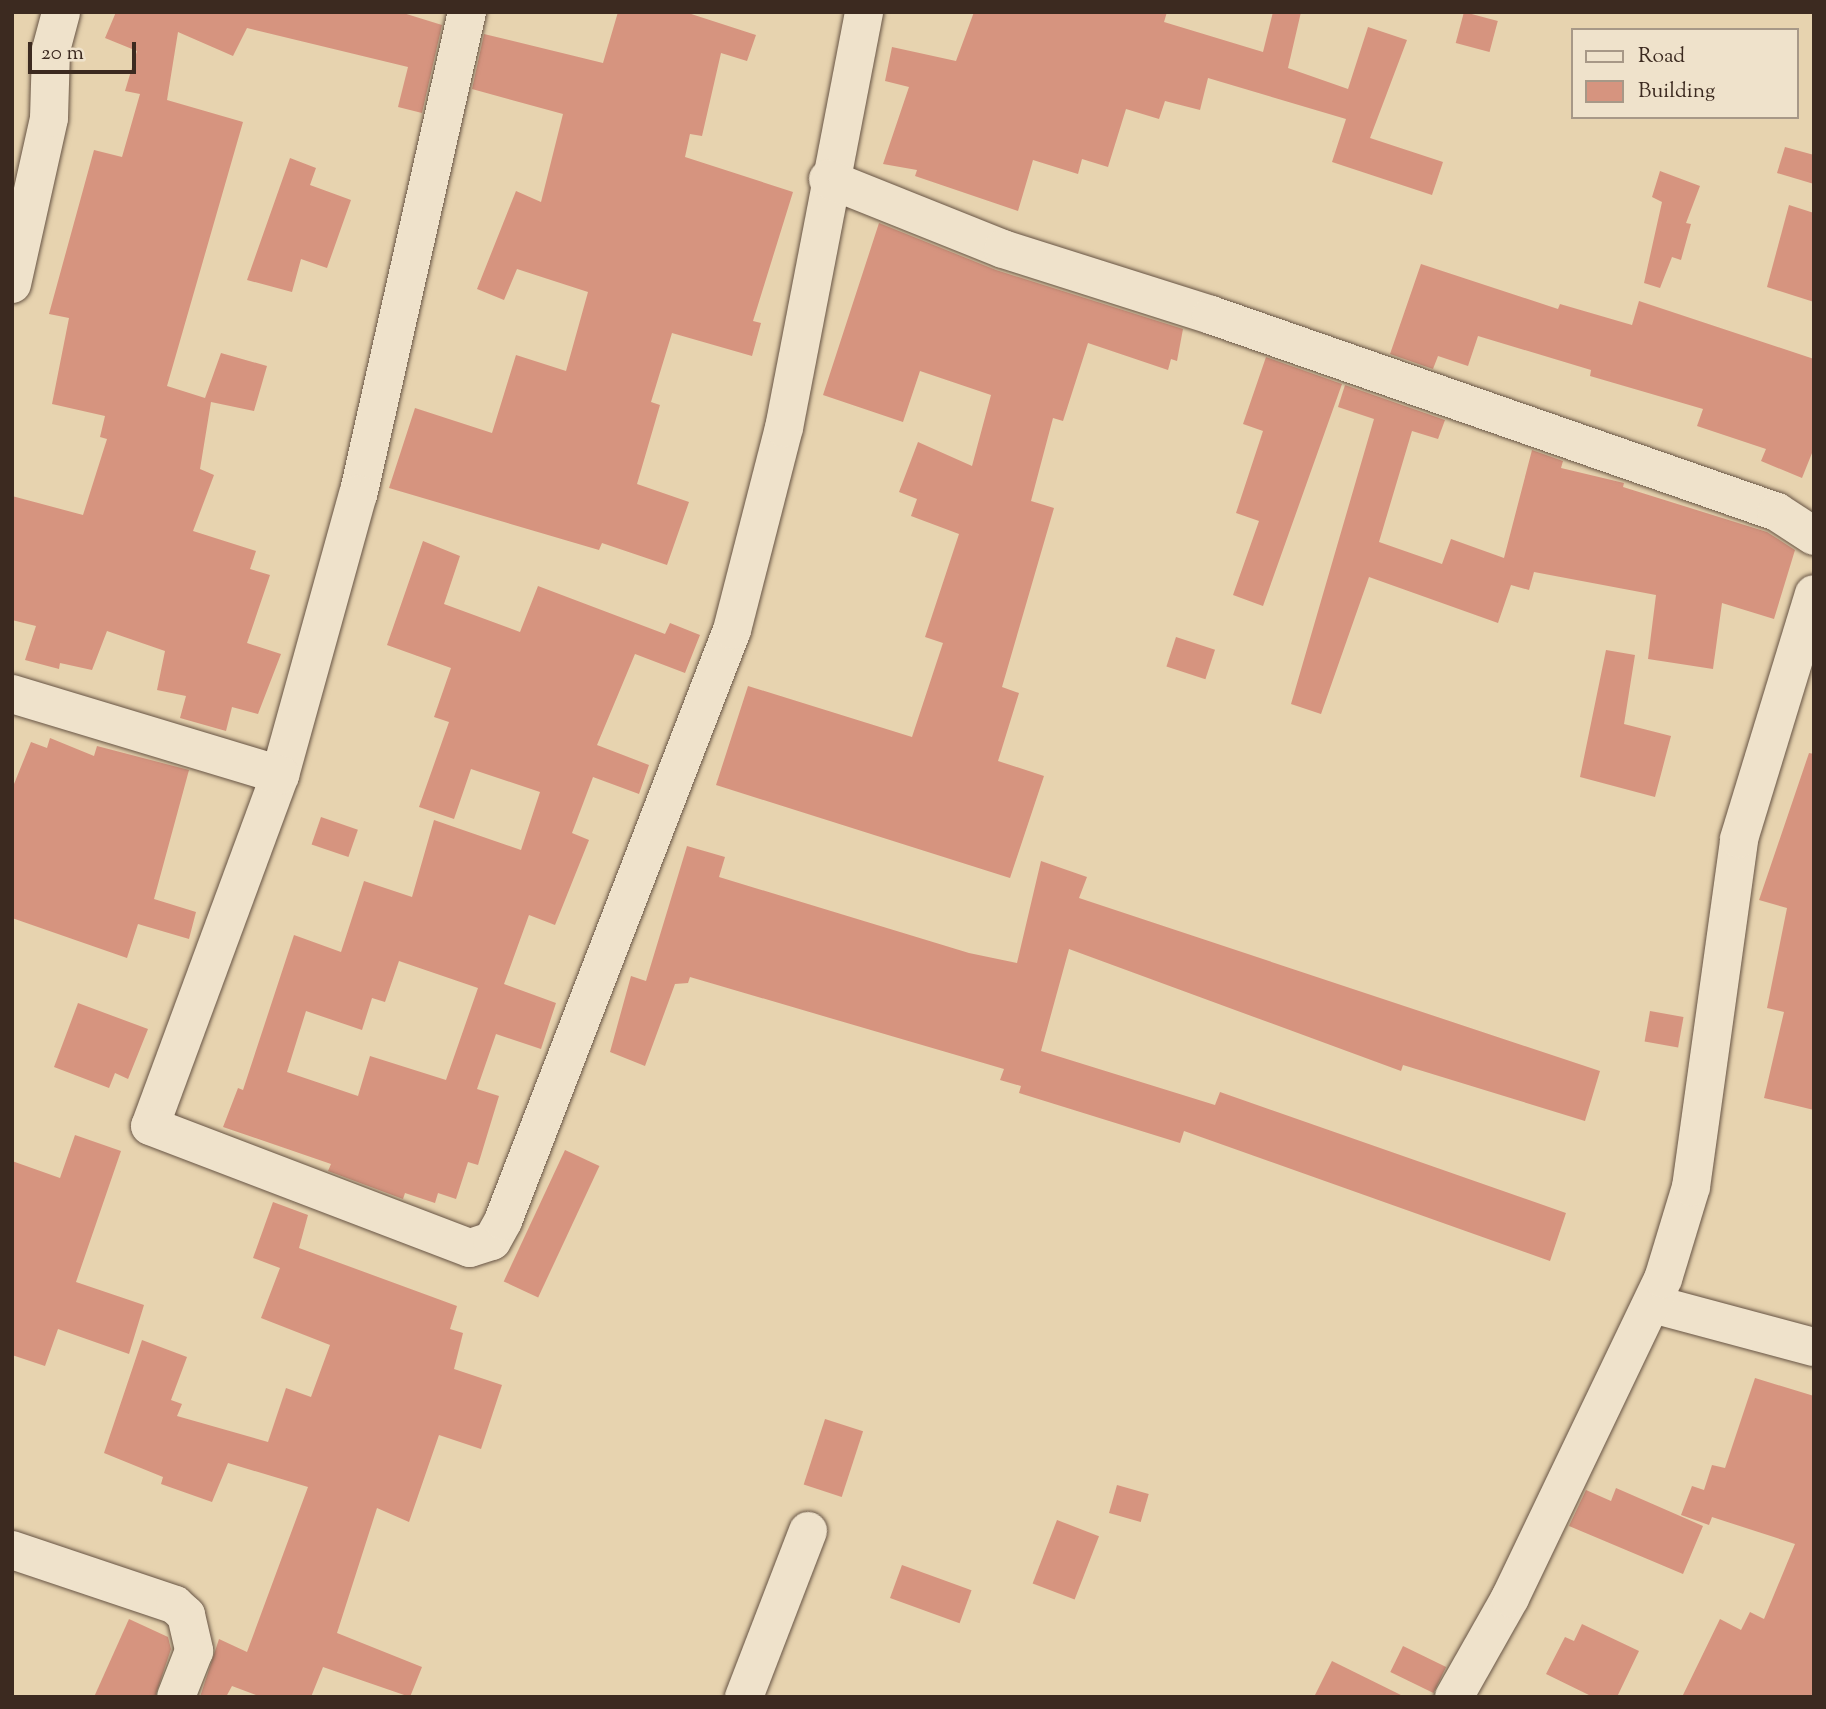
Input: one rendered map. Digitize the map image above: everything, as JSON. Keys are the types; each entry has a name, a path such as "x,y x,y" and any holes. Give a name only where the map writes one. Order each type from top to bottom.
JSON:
{"street":[{"path":"12,284 49,118 51,50 61,12"},
{"path":"467,12 358,494 281,775 150,1126 470,1248 492,1241 644,869 732,630 784,428 828,179 864,12"},
{"path":"828,179 1003,249 1211,315 1777,512 1814,536"},
{"path":"1454,1697 1510,1598 1653,1304 1691,1187 1739,839 1803,655 1814,594"},
{"path":"12,694 281,775"},
{"path":"1653,1304 1814,1347"},
{"path":"744,1697 808,1531"},
{"path":"12,1550 175,1605 187,1615 194,1651 176,1697"}],"building":[{"path":"116,12 400,12 442,25 422,113 398,107 408,67 247,28 233,56 178,32 167,100 243,122 167,386 205,398 221,353 267,366 254,411 211,402 200,469 214,475 193,531 256,551 250,569 270,575 247,643 281,654 258,714 232,707 226,731 180,718 186,696 157,690 165,651 107,631 92,670 60,663 59,669 25,660 36,626 12,620 12,496 83,515 107,439 100,437 105,416 52,404 69,318 49,314 94,150 122,157 140,94 125,91 137,51 105,38"},
{"path":"618,12 685,12 756,35 747,61 721,53 702,136 690,134 685,157 793,192 753,321 761,323 752,356 672,333 651,402 660,405 637,484 689,502 667,565 602,543 599,550 389,488 415,408 492,433 516,355 566,371 588,292 517,269 504,300 477,289 516,191 541,202 563,114 472,89 484,34 603,63"},
{"path":"974,12 1167,12 1164,22 1263,52 1273,12 1301,12 1288,68 1348,89 1368,27 1407,40 1370,138 1443,162 1432,195 1332,162 1346,119 1208,78 1200,110 1165,101 1159,119 1126,109 1108,167 1082,159 1078,174 1033,160 1018,211 915,176 917,170 883,164 909,87 885,81 892,47 956,61"},
{"path":"1464,12 1498,21 1490,52 1456,43"},
{"path":"1785,147 1814,155 1814,184 1777,173"},
{"path":"290,158 316,168 310,185 351,200 327,268 301,259 292,292 247,280"},
{"path":"1660,171 1700,186 1686,223 1691,224 1681,260 1672,257 1660,288 1644,283 1662,202 1652,197"},
{"path":"1789,205 1814,213 1814,302 1767,287"},
{"path":"879,223 996,270 1183,329 1177,361 1171,359 1168,370 1088,343 1063,421 1053,418 1031,501 1054,508 1002,687 1019,693 998,761 1044,776 1010,878 716,785 748,686 912,737 943,643 925,637 959,534 911,516 917,499 899,492 918,442 972,466 991,395 920,371 903,422 823,395"},
{"path":"1421,264 1558,309 1560,304 1632,325 1639,301 1814,359 1814,448 1802,478 1761,461 1766,449 1697,426 1703,409 1590,376 1591,370 1478,336 1468,366 1438,356 1433,369 1390,354"},
{"path":"1266,357 1342,384 1263,606 1233,595 1259,521 1236,513 1263,431 1243,424"},
{"path":"1345,385 1445,420 1438,439 1412,431 1379,542 1442,564 1451,539 1504,558 1532,450 1563,461 1561,468 1624,483 1623,487 1767,532 1795,550 1774,619 1722,603 1713,669 1648,659 1656,595 1534,572 1529,590 1511,585 1498,623 1369,577 1321,714 1291,704 1374,419 1338,407"},
{"path":"423,541 460,556 444,604 520,632 538,586 665,634 670,623 700,635 685,673 635,654 597,745 649,765 639,794 593,777 572,833 589,840 555,925 529,915 504,984 556,1003 541,1049 496,1034 477,1089 499,1096 478,1165 468,1162 456,1199 438,1193 435,1203 405,1193 403,1199 328,1171 331,1164 223,1127 238,1088 243,1090 294,935 341,952 364,881 412,897 434,820 521,850 540,792 471,769 454,819 419,807 449,722 434,717 451,668 387,645","holes":["399,961 478,988 446,1080 370,1056 358,1096 287,1072 306,1011 362,1030 372,998 385,1002"]},
{"path":"1176,637 1215,650 1205,679 1166,666"},
{"path":"1606,650 1635,655 1624,724 1671,736 1655,797 1580,777"},
{"path":"50,738 94,756 97,746 189,770 154,899 196,912 189,939 138,924 127,958 12,918 12,789 31,742 47,748"},
{"path":"1809,753 1814,754 1814,1110 1764,1098 1784,1012 1767,1008 1787,908 1759,900"},
{"path":"321,817 358,830 348,857 312,844"},
{"path":"687,846 725,857 719,877 969,953 1017,963 1041,861 1087,877 1079,898 1600,1071 1585,1121 1403,1065 1401,1071 1069,949 1041,1051 1215,1105 1220,1092 1566,1213 1550,1261 1184,1131 1180,1143 1019,1093 1021,1086 1000,1080 1004,1069 690,977 688,983 675,984 645,1066 610,1052 631,976 646,981"},
{"path":"78,1003 148,1029 128,1079 115,1073 109,1088 54,1067"},
{"path":"1650,1011 1683,1017 1678,1047 1645,1042"},
{"path":"75,1135 121,1151 76,1282 144,1305 129,1354 58,1329 45,1366 12,1355 12,1161 60,1178"},
{"path":"565,1150 599,1166 538,1297 504,1281"},
{"path":"273,1202 308,1215 299,1248 457,1306 450,1329 463,1333 454,1369 502,1385 481,1449 439,1435 409,1522 377,1508 337,1633 422,1667 410,1697 323,1667 311,1697 261,1697 232,1686 226,1697 200,1697 219,1639 247,1652 308,1487 228,1463 212,1502 161,1484 163,1477 104,1453 142,1340 187,1357 171,1400 182,1404 177,1416 268,1442 286,1388 311,1397 330,1345 261,1318 280,1268 253,1258"},
{"path":"1755,1378 1814,1396 1814,1697 1682,1697 1720,1619 1741,1630 1750,1612 1764,1619 1795,1544 1712,1517 1709,1525 1681,1515 1692,1486 1704,1490 1712,1465 1725,1468"},
{"path":"825,1419 863,1431 842,1497 804,1485"},
{"path":"1117,1485 1149,1494 1141,1522 1109,1513"},
{"path":"1616,1488 1703,1526 1683,1574 1569,1526 1586,1490 1611,1501"},
{"path":"1057,1520 1099,1536 1075,1600 1033,1583"},
{"path":"902,1565 972,1590 960,1623 890,1598"},
{"path":"129,1619 168,1637 171,1649 155,1697 94,1697"},
{"path":"1582,1624 1639,1651 1617,1697 1593,1697 1546,1674 1565,1637 1574,1641"},
{"path":"1403,1646 1446,1667 1433,1693 1390,1672"},
{"path":"1332,1661 1405,1697 1314,1697"}]}
